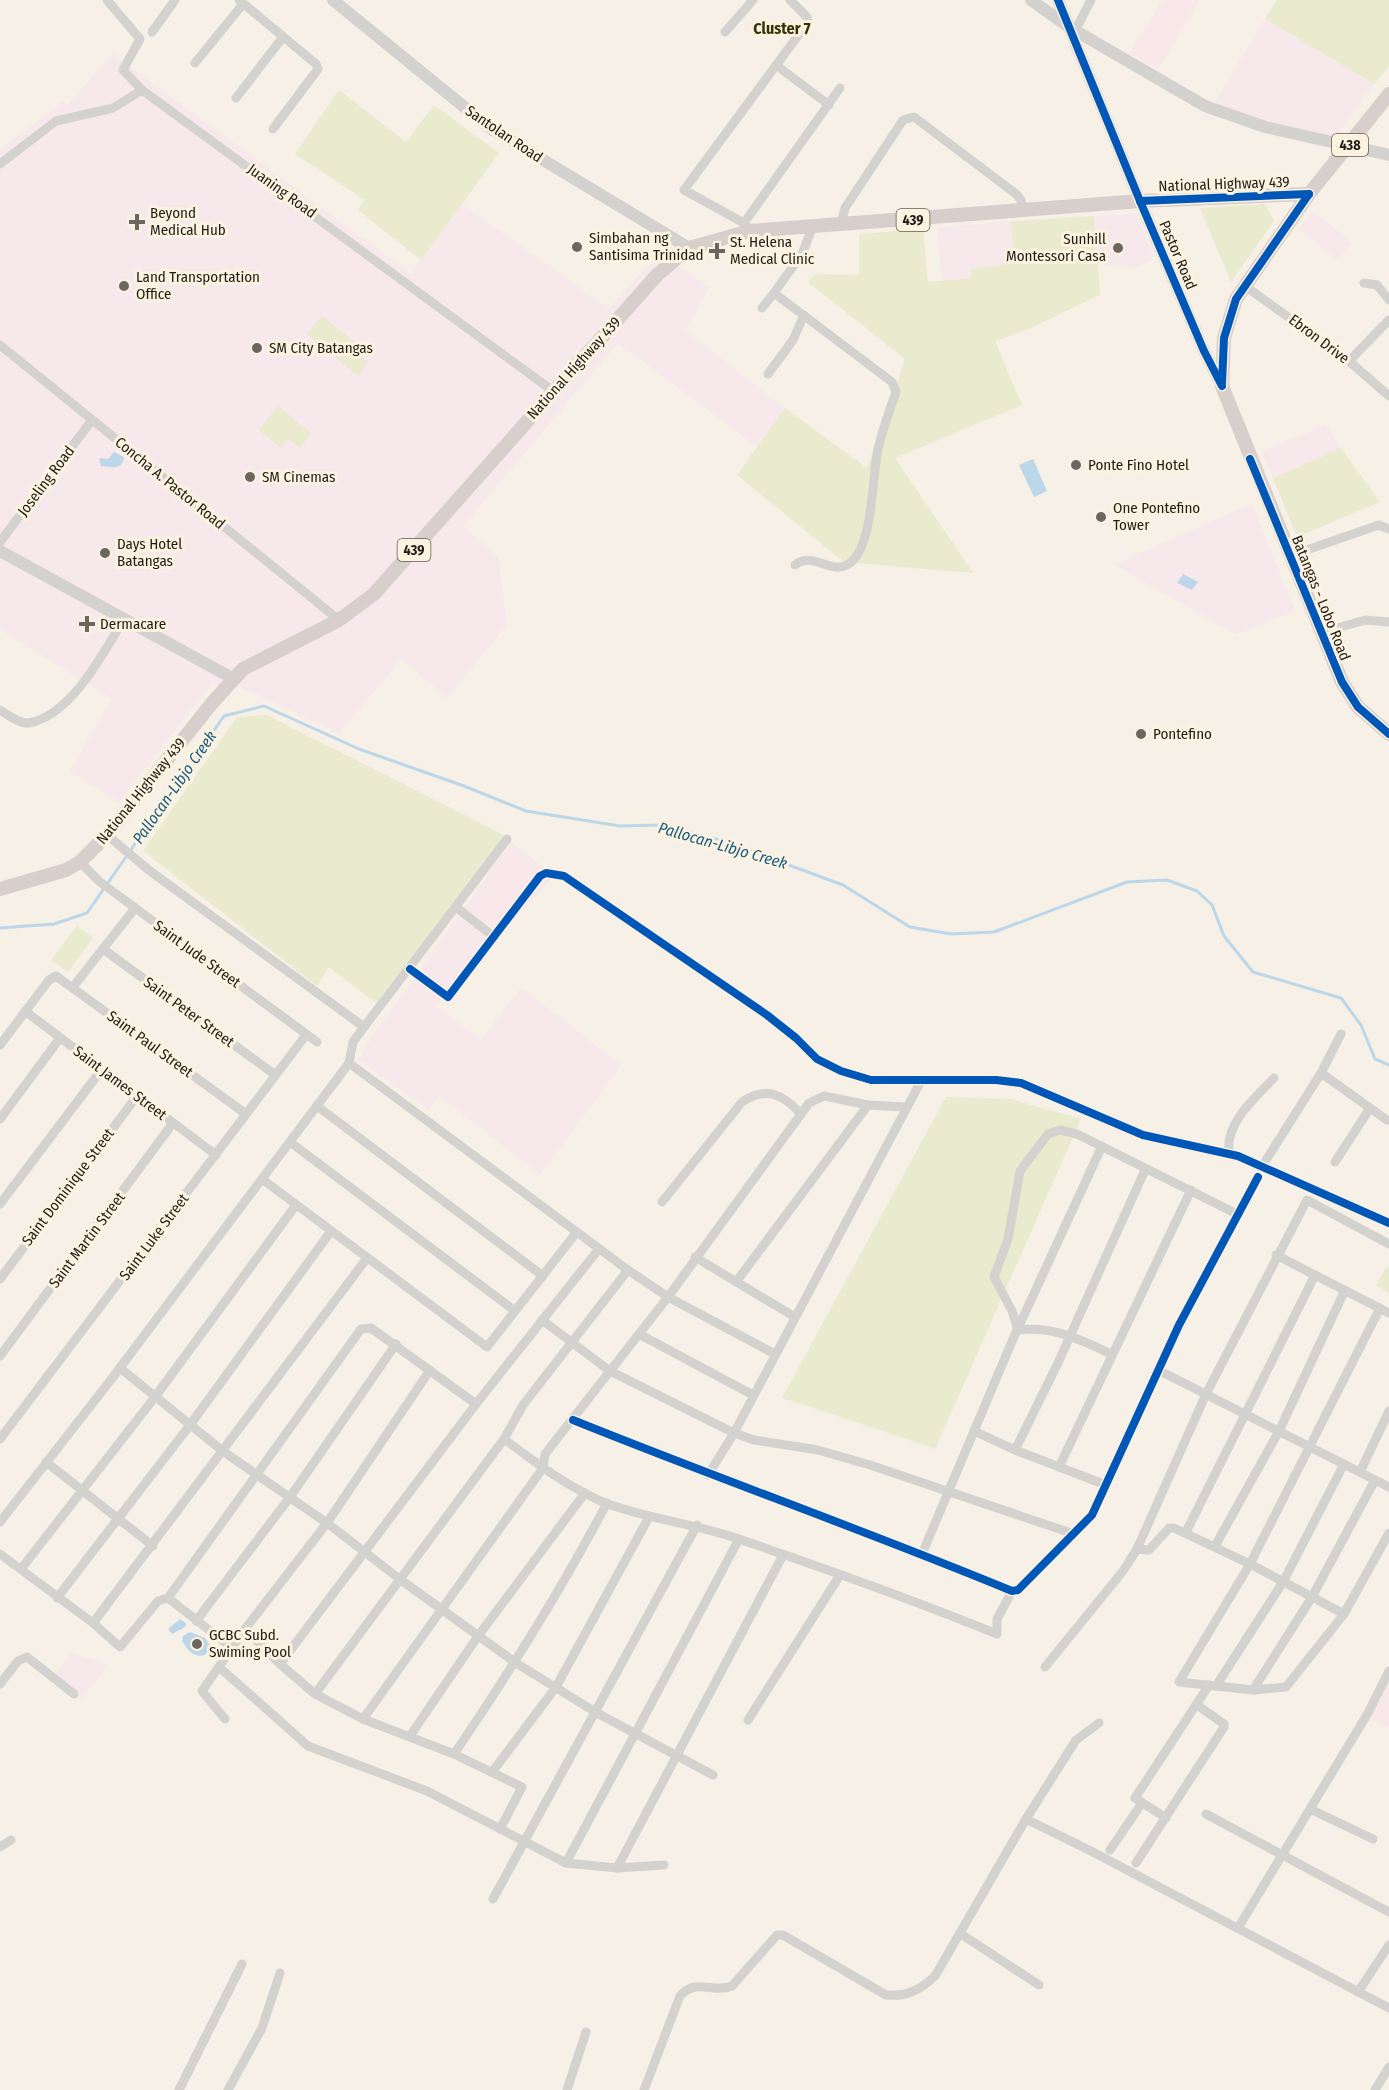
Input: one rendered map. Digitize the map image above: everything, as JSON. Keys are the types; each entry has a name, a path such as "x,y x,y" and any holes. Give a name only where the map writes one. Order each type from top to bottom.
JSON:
{"main road":[{"name":"438","path":"1222,386 1224,338 1236,299 1309,194 1389,94"},
{"name":"National Highway 439","path":"0,889 66,870 80,862 107,835 243,669 358,609 381,587 657,275 689,248 747,227 813,226 1140,201 1309,194"},
{"name":"Batangas - Lobo Road","path":"1222,386 1320,633 1350,697 1389,734"}],"street":[{"name":"Juaning Road","path":"107,0 140,39 123,70 142,90 553,392"},
{"path":"152,32 175,0"},
{"name":"Santolan Road","path":"333,0 490,128 689,248"},
{"path":"725,32 753,0"},
{"path":"790,0 807,17 808,22 684,190 747,227 840,88"},
{"path":"1031,0 1072,29 1205,106 1230,117 1389,155"},
{"name":"Pastor Road","path":"1058,0 1072,29 1140,201 1204,351 1222,386"},
{"path":"1072,29 1091,0"},
{"path":"195,63 241,2 316,64 318,69 273,129"},
{"path":"236,98 283,37"},
{"path":"776,65 829,105"},
{"path":"0,164 56,121 112,108 142,90"},
{"path":"841,223 845,208 903,120 908,116 914,117 1016,194 1022,200 1023,210"},
{"path":"762,308 802,254 813,226"},
{"path":"1364,283 1377,285 1389,300"},
{"name":"Ebron Drive","path":"1245,286 1349,361 1389,396"},
{"path":"774,293 891,382 896,392 878,450 866,530 857,557 848,565 837,568 810,560 801,560 795,566"},
{"path":"768,374 794,340 804,315"},
{"path":"1349,361 1389,320"},
{"name":"Concha A. Pastor Road","path":"0,345 339,620"},
{"name":"Joseling Road","path":"0,542 92,420"},
{"path":"1289,555 1379,525 1389,529"},
{"path":"0,552 234,679"},
{"path":"0,710 18,721 29,723 64,705 87,679 124,619"},
{"path":"1320,633 1365,620 1389,622"},
{"path":"107,835 146,868 364,1027"},
{"path":"0,1522 120,1368 349,1063 353,1042 507,839"},
{"name":"Saint Jude Street","path":"80,862 100,882 317,1042"},
{"path":"410,969 448,997 540,876 546,873 564,876 767,1015 796,1038 817,1059 841,1071 871,1080 996,1080 1021,1083 1143,1135 1229,1153 1263,1165 1389,1222"},
{"path":"456,907 494,937"},
{"path":"73,987 135,908"},
{"name":"Saint Peter Street","path":"103,949 274,1074"},
{"name":"Saint Paul Street","path":"25,1011 54,976 73,987 246,1114"},
{"path":"0,1045 25,1011"},
{"name":"Saint James Street","path":"25,1011 216,1155"},
{"path":"1263,1165 1321,1073 1341,1034"},
{"name":"Saint Luke Street","path":"0,1439 216,1155 274,1074 306,1035"},
{"path":"0,1119 60,1038"},
{"path":"349,1063 598,1250 668,1297 775,1354"},
{"path":"0,1204 102,1069"},
{"path":"1321,1073 1388,1120"},
{"path":"1229,1153 1227,1140 1232,1128 1274,1078"},
{"path":"708,1475 734,1433 921,1081"},
{"path":"662,1202 742,1102 754,1094 776,1094 801,1114"},
{"name":"Saint Dominique Street","path":"0,1279 137,1096"},
{"path":"363,1719 543,1468 545,1454 668,1297 809,1103 824,1096 868,1105 906,1107"},
{"path":"736,1282 868,1105"},
{"path":"317,1106 543,1276"},
{"path":"1335,1162 1370,1108"},
{"name":"Saint Martin Street","path":"0,1356 173,1123"},
{"path":"1018,1330 1012,1311 994,1277 1008,1239 1020,1171 1048,1134 1060,1130 1102,1146 1145,1170 1191,1190 1239,1215"},
{"path":"290,1142 515,1311"},
{"path":"922,1554 1018,1330 1102,1146"},
{"path":"1015,1450 1145,1170"},
{"path":"573,1420 708,1475 922,1554 1012,1591 1023,1587 1092,1515 1184,1316 1258,1177"},
{"path":"262,1179 487,1347 576,1233"},
{"path":"1059,1467 1191,1190"},
{"path":"1045,1667 1123,1571 1137,1549 1206,1395 1306,1200 1389,1244"},
{"path":"21,1569 155,1397 296,1205"},
{"path":"57,1598 190,1425 331,1231"},
{"path":"280,1664 476,1404 598,1250"},
{"path":"1276,1255 1384,1311 1251,1564 1179,1682 1252,1690 1286,1687 1344,1614 1389,1533"},
{"path":"695,1257 795,1317"},
{"path":"93,1623 224,1452 367,1258"},
{"path":"315,1694 504,1439 523,1405 628,1270"},
{"path":"1186,1532 1315,1275"},
{"path":"1215,1546 1279,1431 1345,1290"},
{"path":"542,1320 610,1371 734,1433 754,1440 818,1450 870,1465 1074,1534"},
{"path":"0,1554 93,1623 120,1647 158,1601 168,1598 361,1329 370,1328 396,1344 476,1404"},
{"path":"1018,1330 1036,1328 1070,1335 1111,1354"},
{"path":"639,1334 753,1395"},
{"path":"196,1621 290,1497 396,1344"},
{"path":"120,1368 224,1452 327,1523 516,1663 597,1713 713,1775"},
{"path":"225,1719 202,1691 245,1629 327,1523 430,1370"},
{"path":"1158,1370 1389,1487"},
{"path":"1360,1472 1389,1411"},
{"path":"974,1431 1015,1450 1106,1485"},
{"path":"504,1439 543,1468 585,1493 608,1503 649,1516 697,1525 840,1575 888,1589 997,1634 998,1619 1012,1591"},
{"path":"46,1462 153,1546"},
{"path":"1166,1818 1136,1798 1197,1705 1283,1582 1344,1464"},
{"path":"1252,1690 1312,1597 1375,1480"},
{"path":"410,1736 478,1636 585,1493"},
{"path":"454,1754 516,1663 568,1578 608,1503"},
{"path":"493,1772 556,1687 649,1516"},
{"path":"493,1899 597,1713 697,1525"},
{"path":"1137,1549 1149,1550 1169,1528 1186,1532 1344,1614"},
{"path":"566,1863 739,1539"},
{"path":"617,1868 783,1555"},
{"path":"748,1720 840,1575"},
{"path":"168,1598 232,1648"},
{"path":"245,1629 280,1664 315,1694 363,1719 454,1754 522,1787 501,1829"},
{"path":"0,1684 18,1661 27,1658 74,1694"},
{"path":"219,1667 308,1746 427,1791 566,1863 617,1868 664,1865"},
{"path":"1238,1928 1368,1713 1389,1671"},
{"path":"1136,1863 1225,1725 1197,1705"},
{"path":"644,2090 680,1996 687,1988 696,1986 727,1988 732,1986 777,1935 783,1935 886,1995 903,1996 922,1987 935,1976 1026,1819 1076,1740 1099,1723"},
{"path":"1110,1850 1143,1803"},
{"path":"1310,1809 1373,1839"},
{"path":"1206,1814 1389,1912"},
{"path":"1026,1819 1389,2008"},
{"path":"0,1847 11,1840"},
{"path":"961,1934 1039,1985"},
{"path":"1358,1992 1389,1945"},
{"path":"179,2090 242,1964"},
{"path":"228,2090 262,2028 280,1973"},
{"path":"567,2090 586,2032"},
{"path":"1375,2090 1389,2067"}],"shaded area":[{"path":"1163,0 1199,0 1158,70 1130,53"},
{"path":"1265,19 1374,84 1335,138 1233,113 1215,102"},
{"path":"113,54 411,274 460,203 609,309 644,269 665,256 709,288 685,331 785,408 757,447 618,343 463,526 498,557 507,625 447,698 401,659 339,733 241,687 211,684 119,802 70,771 112,699 0,629 0,150 62,102 68,104"},
{"path":"1313,211 1352,243 1338,260 1299,229"},
{"path":"1137,213 1154,259 1132,268 1097,264 1094,216"},
{"path":"1011,221 1015,263 970,269 971,278 942,281 937,228"},
{"path":"1326,425 1341,448 1273,478 1262,451"},
{"path":"1252,504 1295,610 1236,634 1114,565"},
{"path":"511,842 554,876 436,1006 481,1040 521,988 621,1065 540,1174 439,1096 429,1110 359,1060 366,1046"},
{"path":"515,851 540,872 497,932 469,912"},
{"path":"72,1653 108,1664 82,1698 55,1676"},
{"path":"1389,1679 1389,1728 1371,1718"}],"green space":[{"path":"1277,0 1389,0 1389,66 1374,84 1265,19"},
{"path":"339,90 406,142 434,105 499,153 421,260 358,210 365,200 295,154"},
{"path":"1265,204 1274,221 1231,282 1200,208"},
{"path":"1094,216 1100,295 1024,331 995,341 1022,405 895,458 973,573 844,562 737,475 785,408 867,468 905,359 808,282 815,274 859,275 859,234 923,229 928,282 971,278 970,269 1015,263 1011,221"},
{"path":"322,316 362,348 358,354 368,363 358,376 307,334"},
{"path":"278,406 311,433 300,448 288,439 281,448 259,430"},
{"path":"1341,448 1380,502 1297,537 1273,478"},
{"path":"267,715 504,835 376,1003 329,967 317,986 143,851 237,717"},
{"path":"77,926 93,938 68,972 51,960"},
{"path":"946,1097 1010,1099 1081,1119 935,1449 782,1398"},
{"path":"1386,1267 1389,1268 1389,1293 1376,1286"}],"water":[{"path":"114,452 124,457 121,464 116,467 101,466 99,458 108,459"},
{"path":"1033,459 1047,491 1034,497 1019,465"},
{"path":"1183,574 1198,582 1192,590 1177,583"},
{"path":"180,1619 187,1624 172,1634 168,1629"},
{"name":"GCBC Subd. Swiming Pool","path":"190,1632 205,1638 211,1646 205,1655 194,1654 182,1641 183,1636"}],"waterway":[{"name":"Pallocan-Libjo Creek","path":"0,928 54,924 87,913 224,716 264,706 359,749 464,786 526,811 620,826 659,825 724,841 843,885 910,927 951,934 994,932 1127,882 1167,880 1197,891 1212,905 1224,936 1253,972 1341,998 1361,1025 1375,1059 1389,1065"}],"cycle path":[{"path":"1058,0 1140,201 1204,351 1222,386"},
{"path":"1140,201 1309,194"},
{"path":"1222,383 1224,338 1236,299 1309,194"},
{"path":"1250,459 1342,682 1358,707 1389,734"},
{"path":"410,969 448,997 540,876 546,873 564,876 767,1015 796,1038 817,1059 841,1071 871,1080 996,1080 1021,1083 1143,1135 1238,1156 1389,1223"},
{"path":"573,1420 1012,1591 1018,1590 1092,1515 1179,1325 1258,1177"}],"place":[{"name":"Beyond Medical Hub","path":"137,222"},
{"name":"Simbahan ng Santisima Trinidad","path":"577,247"},
{"name":"Sunhill Montessori Casa","path":"1118,248"},
{"name":"St. Helena Medical Clinic","path":"717,251"},
{"name":"Land Transportation Office","path":"124,286"},
{"name":"SM City Batangas","path":"257,348"},
{"name":"Ponte Fino Hotel","path":"1076,465"},
{"name":"SM Cinemas","path":"250,477"},
{"name":"One Pontefino Tower","path":"1101,517"},
{"name":"Days Hotel Batangas","path":"105,553"},
{"name":"Dermacare","path":"87,624"},
{"name":"Pontefino","path":"1141,734"},
{"name":"GCBC Subd. Swiming Pool","path":"197,1644"}],"district":[{"name":"Cluster 7","path":"782,28"}]}
